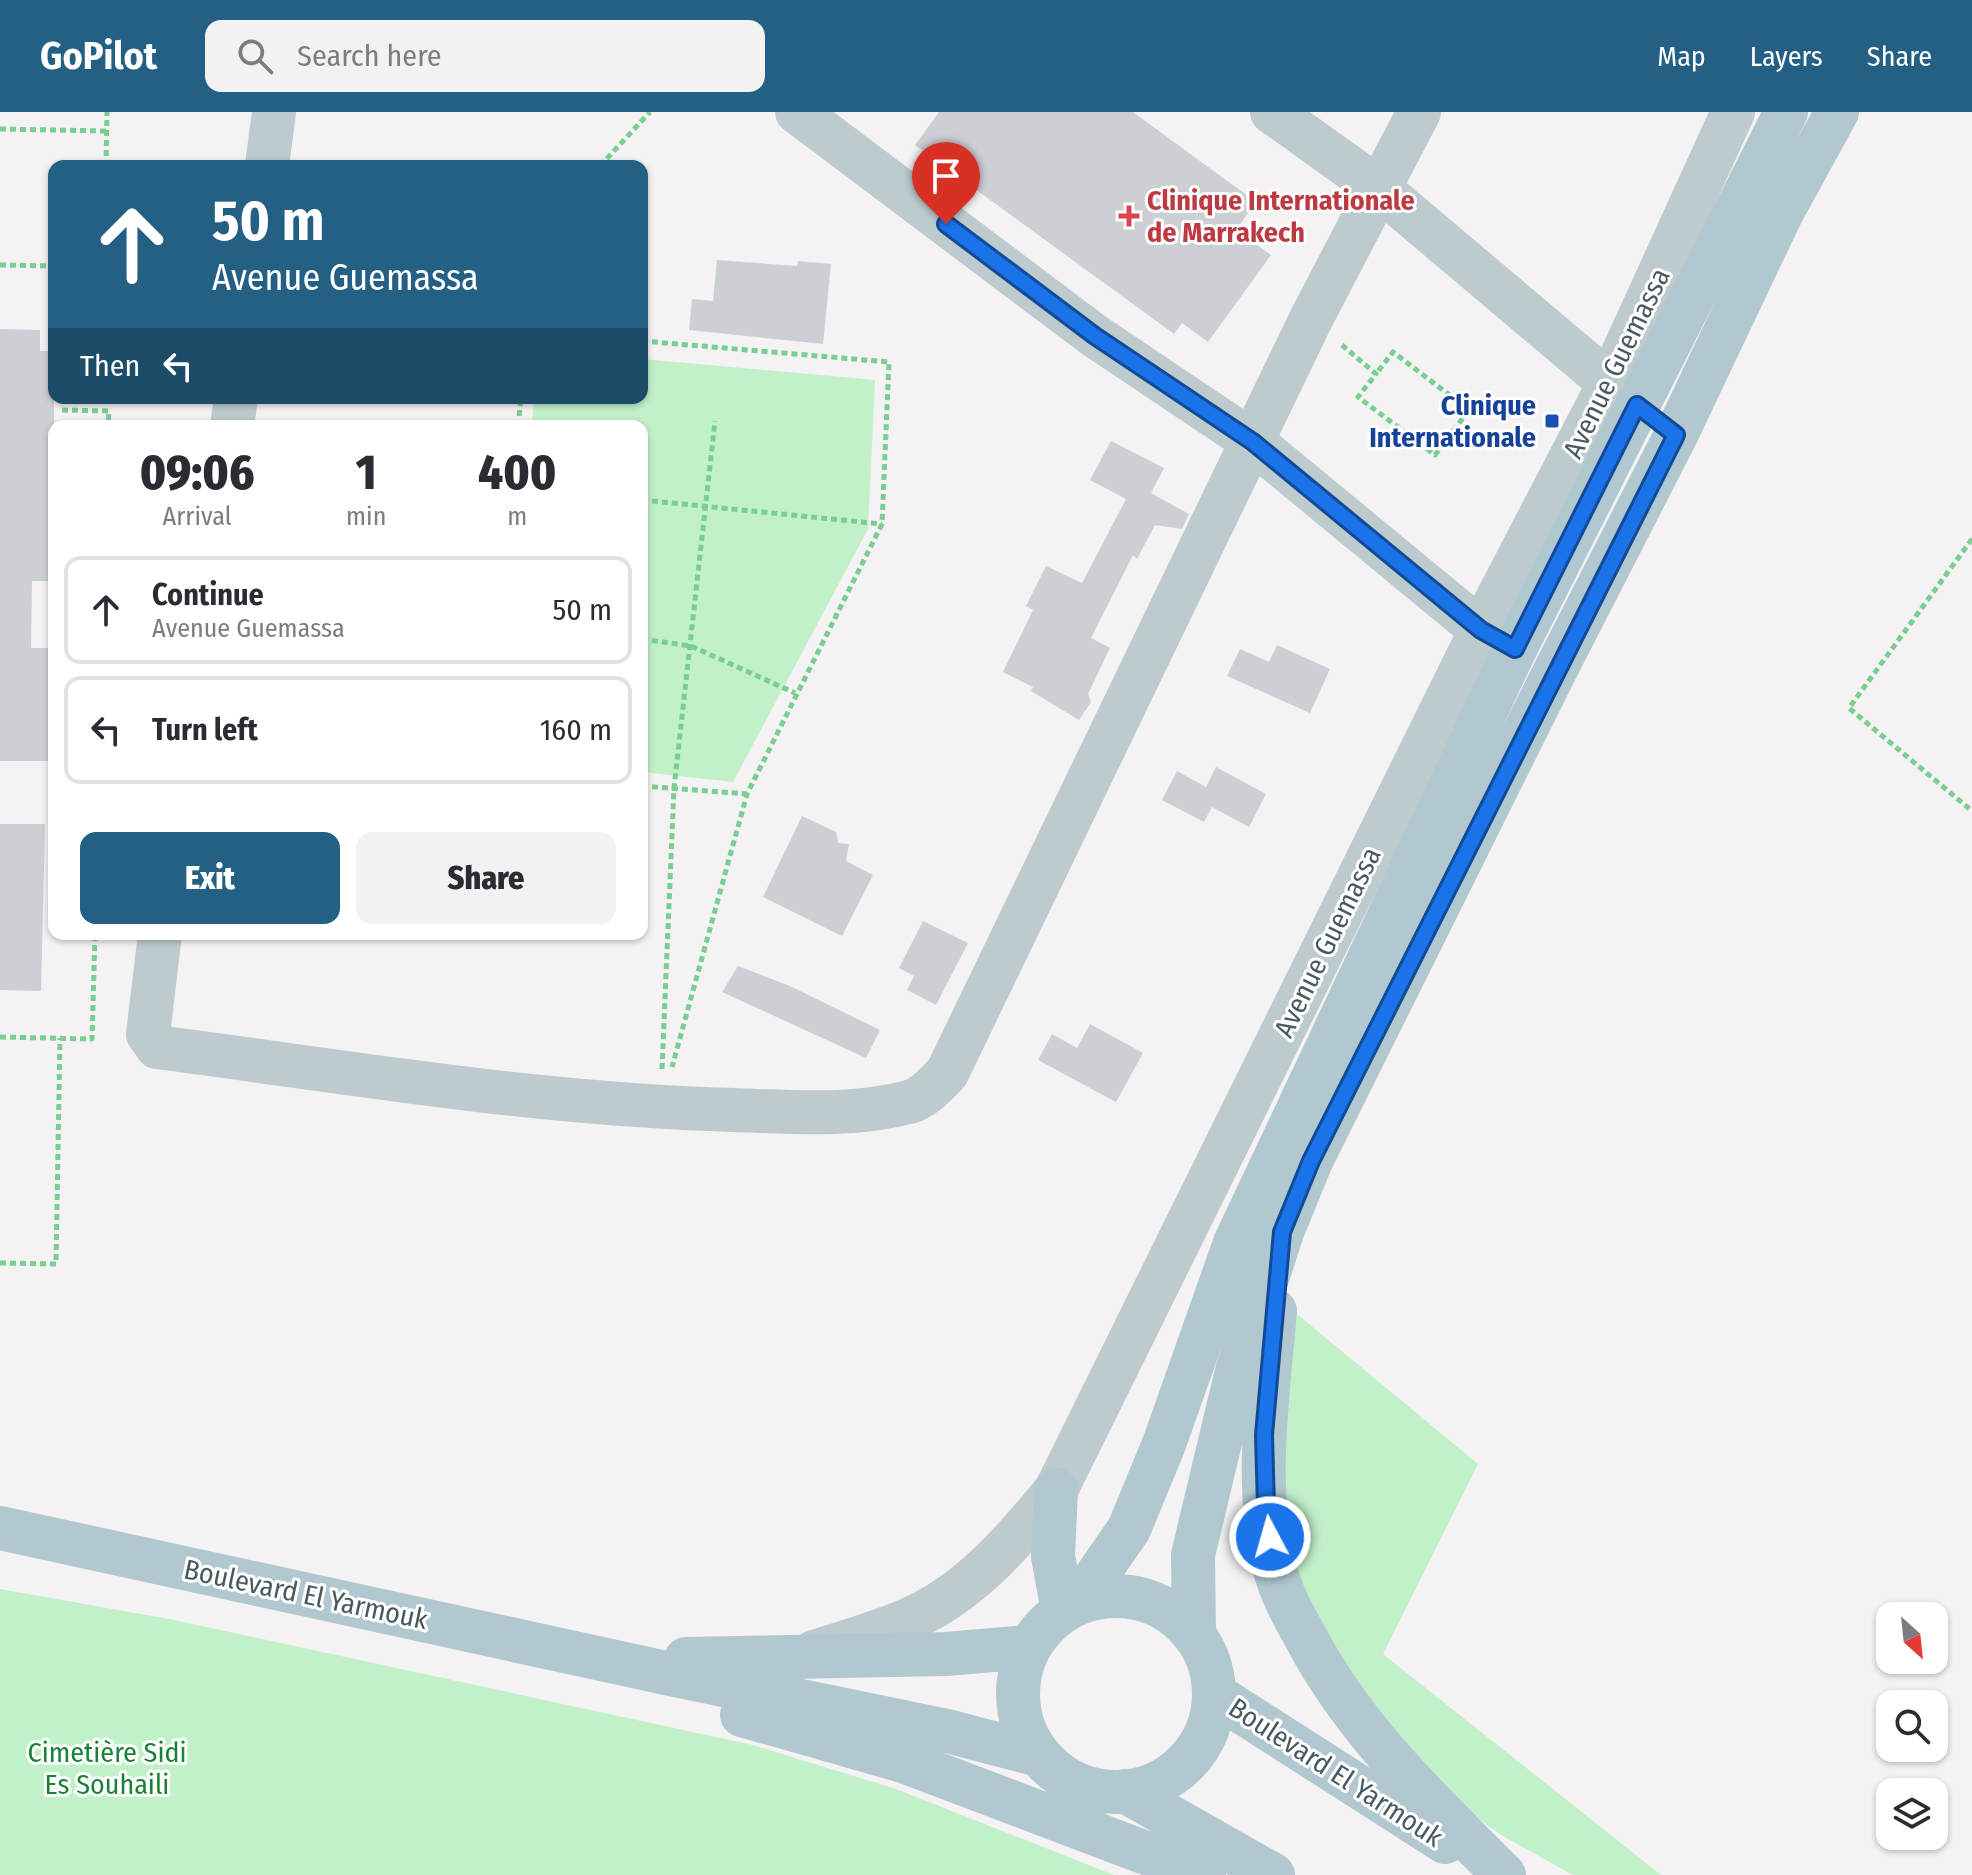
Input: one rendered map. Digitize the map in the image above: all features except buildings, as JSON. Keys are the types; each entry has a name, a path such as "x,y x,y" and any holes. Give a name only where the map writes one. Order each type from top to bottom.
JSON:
{"main road":[{"name":"Avenue Guemassa","path":"1070,1608 1129,1529 1164,1444 1235,1243 1498,640 1623,394 1786,112"},
{"path":"1194,1633 1193,1555 1237,1371 1282,1232 1311,1161 1676,435 1781,214 1837,112"},
{"path":"1282,1232 1264,1435 1266,1508 1274,1567 1291,1611 1315,1656 1360,1723 1383,1753 1504,1875"},
{"path":"1056,1490 1053,1556 1070,1608"},
{"name":"Boulevard El Yarmouk","path":"0,1528 947,1731 1039,1755"},
{"path":"1113,1596 1150,1601 1181,1620 1194,1633 1209,1662 1214,1694 1209,1725 1194,1753 1163,1779 1125,1791 1101,1790 1077,1784 1039,1755 1030,1741 1019,1711 1019,1678 1029,1647 1049,1621 1070,1608 1113,1596"},
{"name":"Boulevard El Yarmouk","path":"611,1661 946,1654 1029,1647"},
{"path":"675,1675 730,1712 903,1761 1204,1875"},
{"name":"Boulevard El Yarmouk","path":"1214,1694 1498,1875"},
{"path":"1125,1791 1273,1875"}],"street":[{"path":"268,160 274,112"},
{"path":"797,112 1095,336 1253,442 1498,640"},
{"path":"1272,112 1381,190 1676,435"},
{"path":"159,940 148,1034 157,1047 473,1088 661,1108 833,1113 912,1101 928,1093 947,1073 1311,319 1419,112"},
{"name":"Avenue Guemassa","path":"1623,394 1733,112"},
{"name":"Avenue Guemassa","path":"799,1657 909,1620 933,1607 992,1562 1056,1490 1498,640"}],"path":[{"path":"106,160 107,112"},
{"path":"606,160 650,112"},
{"path":"0,129 106,131"},
{"path":"0,265 48,266"},
{"path":"1311,319 1376,374"},
{"path":"648,342 889,362 882,524 747,794 661,1108"},
{"path":"1393,352 1469,410 1435,455 1358,397 1376,374 1393,352"},
{"path":"62,410 109,411 108,420"},
{"path":"661,1108 674,788 715,421"},
{"path":"648,501 882,524"},
{"path":"1972,539 1849,708 1972,811"},
{"path":"648,640 691,646 795,693"},
{"path":"648,786 747,794"},
{"path":"0,1037 92,1039 95,940"},
{"path":"0,1263 56,1264 60,1038"}],"green space":[{"path":"648,360 875,380 868,529 733,782 648,773 648,420 532,420 534,404 648,404"},
{"path":"1286,1305 1478,1464 1383,1654 1661,1875 1573,1875 1501,1835 1446,1795 1367,1698 1305,1607 1284,1531"},
{"name":"Cimetière Sidi Es Souhaili","path":"0,1589 169,1619 753,1745 896,1789 1114,1875 0,1875"}],"place":[{"name":"Clinique Internationale de Marrakech","path":"1129,216"},
{"name":"Clinique Internationale","path":"1552,421"}],"route":[{"path":"946,224 1095,336 1253,442 1481,630 1515,649 1637,405 1676,435 1311,1161 1282,1232 1264,1435 1270,1537"}]}
